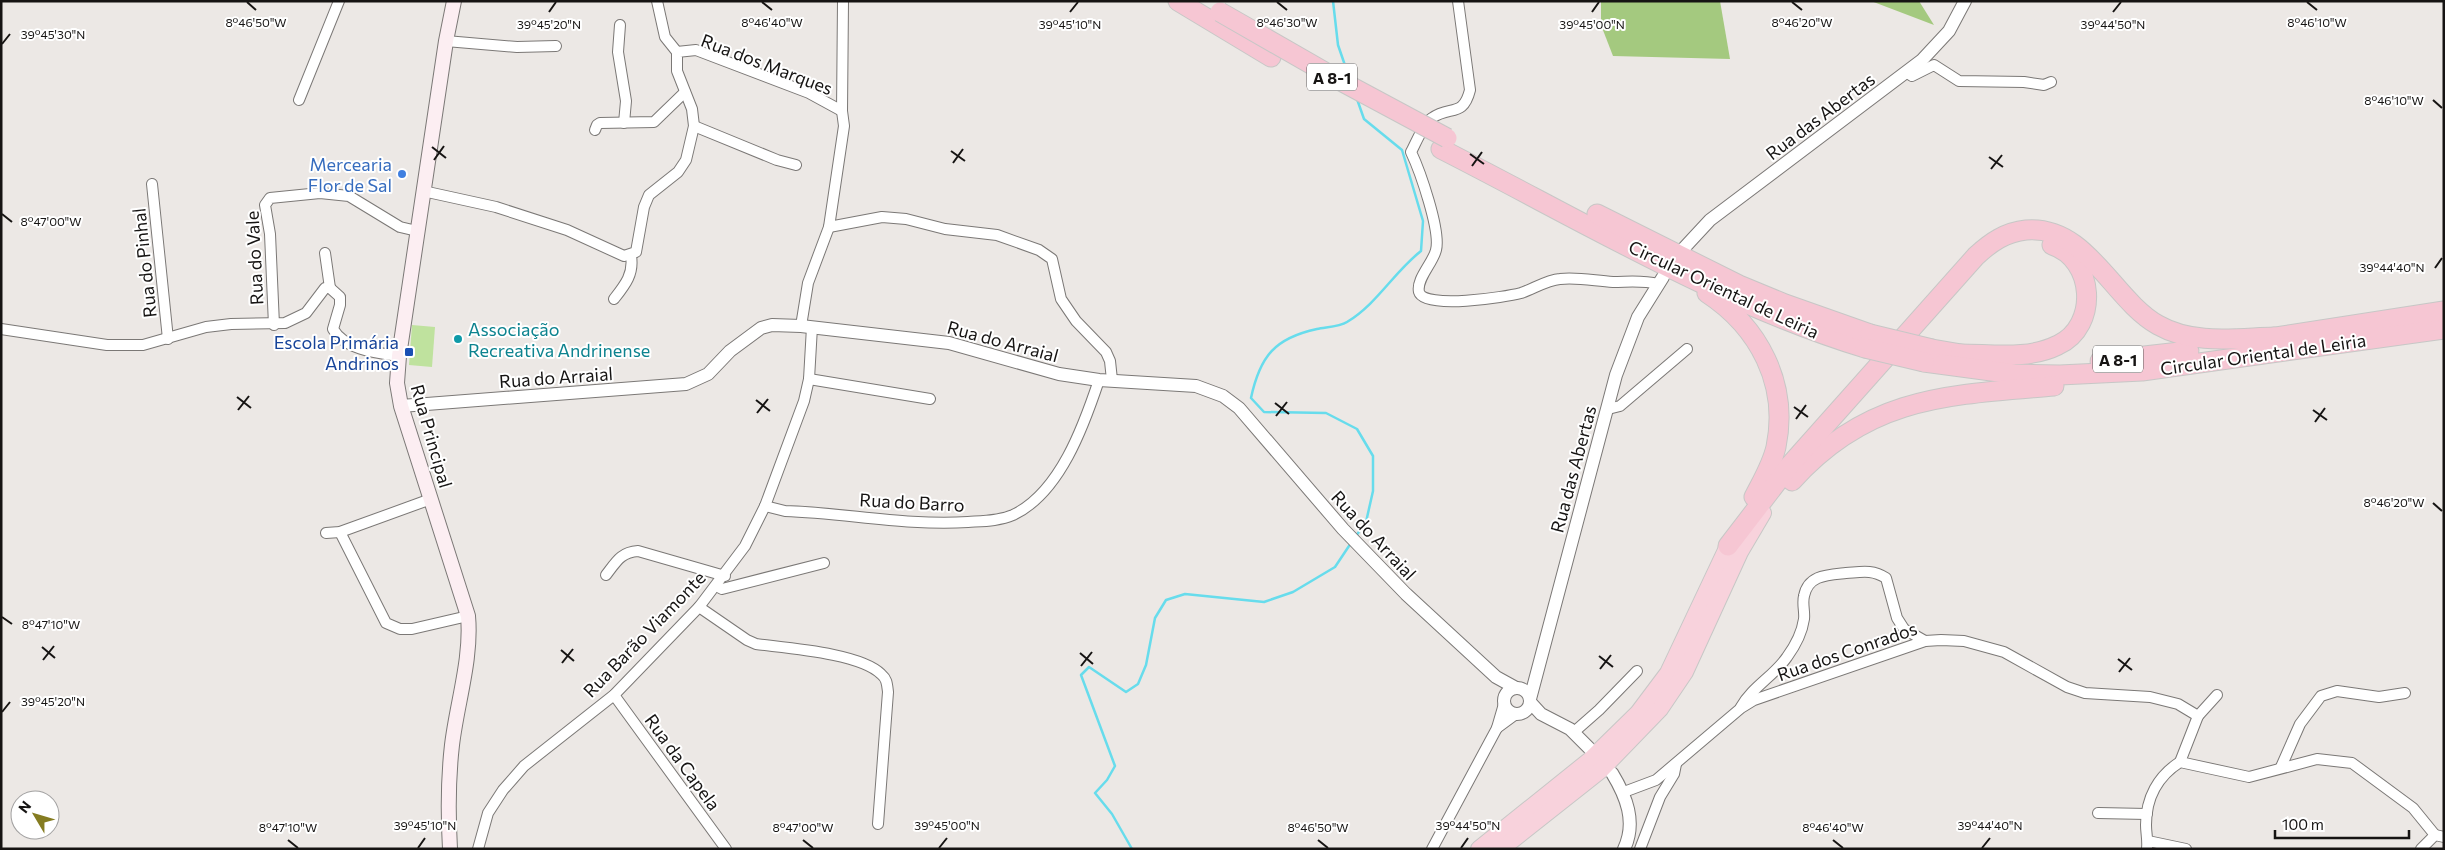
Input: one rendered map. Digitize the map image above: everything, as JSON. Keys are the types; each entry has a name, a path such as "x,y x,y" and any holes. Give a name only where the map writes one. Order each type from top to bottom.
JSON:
{"highway":[{"name":"Circular Oriental de Leiria","path":"1178,1 1216,18 1337,80 1659,274 1774,315 1868,341 2014,374 2060,375 2142,371 2444,329"},
{"name":"Circular Oriental de Leiria","path":"1202,1 1216,18"},
{"name":"Circular Oriental de Leiria","path":"1444,143 1739,285 1868,341"},
{"path":"1728,546 1783,473 1976,256 1986,246 2010,233 2035,230 2049,232 2065,238 2090,259 2135,309 2168,330 2203,339 2274,337"},
{"path":"1501,849 1601,770 1660,709 1685,672 1740,552 1774,495 1856,401 1987,260 2011,245 2032,241 2056,246 2075,263 2083,276 2088,300 2084,317 2068,340 2039,352 2013,355 1960,354"},
{"path":"1479,849 1601,751 1638,713 1668,673 1728,546 1771,464 1775,449 1779,407 1773,376 1762,349 1739,318 1712,297 1670,273 1659,274"},
{"name":"Circular Oriental de Leiria","path":"1928,356 1960,354 2009,362 2105,360 2210,349 2274,337 2444,311"},
{"path":"1763,513 1822,451 1854,428 1890,411 1930,399 1966,393 2131,378 2142,371"}],"main road":[{"name":"Rua Principal","path":"450,849 452,745 468,636 468,616 401,406 397,383 399,356 417,231 446,41 454,1"}],"street":[{"path":"299,100 339,1"},
{"path":"656,1 665,37 677,52"},
{"name":"Rua Barão Viamonte","path":"478,849 488,813 503,790 524,766 614,695 699,607 725,576 745,546 766,506 804,401 809,379 806,327 808,283 829,227 844,126 842,111 843,1"},
{"path":"1458,1 1470,90 1466,102 1460,109 1450,110 1430,118 1411,152 1427,196 1437,238 1436,250 1419,284 1419,292 1422,297 1431,301 1492,299 1521,293 1556,279 1566,278 1613,282 1644,281 1659,274"},
{"name":"Rua das Abertas","path":"1684,248 1710,220 1922,60 1954,25 1965,1"},
{"path":"620,25 618,52 626,101 624,123"},
{"path":"446,41 517,47 556,46"},
{"name":"Rua dos Marques","path":"614,299 631,274 633,265 631,256 636,252 644,207 649,195 678,172 686,160 694,126 692,109 677,71 677,52 696,50 808,93 842,111"},
{"path":"1906,72 1912,76 1934,65 1959,81 2024,82 2044,85 2051,82"},
{"path":"595,130 600,123 654,122 685,92"},
{"path":"694,126 777,160 796,165"},
{"name":"Rua do Pinhal","path":"152,184 168,340"},
{"path":"423,191 496,206 567,230 624,256 631,256"},
{"name":"Rua do Vale","path":"274,325 270,234 265,205 270,198 336,193 349,196 400,227 417,231"},
{"path":"829,227 882,217 906,219 945,229 997,235 1039,250 1052,260 1061,299 1076,321 1106,352 1110,361 1105,380"},
{"path":"325,252 330,288 340,297 340,305 333,329 336,335 348,343 374,352 399,356"},
{"name":"Rua das Abertas","path":"1504,702 1507,693 1523,701 1536,677 1616,375 1633,328 1659,274"},
{"path":"1,329 107,345 143,345 168,340 206,328 231,324 274,325 285,323 306,312 325,288 330,288"},
{"name":"Rua do Arraial","path":"401,406 686,384 708,374 730,350 761,328 772,326 806,327 949,343 1043,371 1105,380 1196,386 1208,389 1228,399 1242,411 1358,545 1412,600 1523,701"},
{"path":"1608,408 1620,406 1687,349"},
{"path":"809,379 930,399"},
{"name":"Rua do Barro","path":"766,506 786,511 939,524 991,520 1012,515 1027,506 1058,473 1105,380"},
{"path":"326,532 340,532 431,499"},
{"path":"340,532 386,623 400,629 412,629 468,616"},
{"path":"606,575 620,556 627,551 638,551 725,576"},
{"path":"716,586 722,589 824,563"},
{"path":"1741,708 1748,694 1787,658 1800,637 1804,618 1803,598 1807,585 1814,578 1867,571 1879,573 1886,578 1897,618 1904,629 1925,641"},
{"path":"699,607 756,644 828,653 869,666 880,672 886,680 888,692 878,824"},
{"name":"Rua dos Conrados","path":"1624,792 1656,780 1741,708 1754,700 1925,641 1964,641 1987,646 2004,652 2067,687 2085,693 2150,697 2178,704 2198,716"},
{"path":"1574,732 1599,710 1637,671"},
{"name":"Rua do Arraial","path":"1496,677 1504,702"},
{"path":"2281,767 2306,714 2321,696 2337,691 2379,697 2405,693"},
{"name":"Rua da Capela","path":"614,695 726,849"},
{"path":"2186,849 2147,845 2147,814 2150,798 2158,782 2167,771 2180,762 2198,716 2216,695"},
{"path":"1523,701 1541,714 1574,732 1590,748"},
{"path":"1504,702 1508,711 1523,701"},
{"path":"1497,728 1523,701"},
{"path":"1432,849 1497,728 1504,702"},
{"path":"2292,745 2300,763"},
{"path":"2180,762 2249,777 2317,759 2352,763 2413,808 2440,836 2421,849"},
{"path":"1640,849 1660,797 1674,774 1676,764"},
{"path":"1612,773 1624,792 1628,806 1630,826 1624,849"},
{"path":"2098,813 2147,814"}],"green space":[{"path":"1601,1 1720,1 1730,59 1613,56 1601,25"},
{"path":"1871,1 1919,1 1934,25"},
{"path":"412,325 435,327 432,367 409,365"}],"waterway":[{"path":"1333,1 1338,45 1349,77"},
{"path":"1356,536 1366,522 1373,491 1373,456 1357,429 1326,413 1264,412 1251,398 1259,371 1265,360 1280,344 1302,333 1344,324 1358,315 1402,268 1421,251 1423,221 1402,150 1364,119 1357,99"},
{"path":"1132,849 1112,814 1095,793 1107,780 1115,766 1081,675 1089,667 1126,692 1138,684 1146,665 1155,618 1166,600 1185,594 1264,602 1293,592 1335,567 1351,543"}],"place":[{"name":"Mercearia Flor de Sal","path":"402,174"},
{"name":"Associação Recreativa Andrinense","path":"458,339"},
{"name":"Escola Primária Andrinos","path":"409,352"}]}
